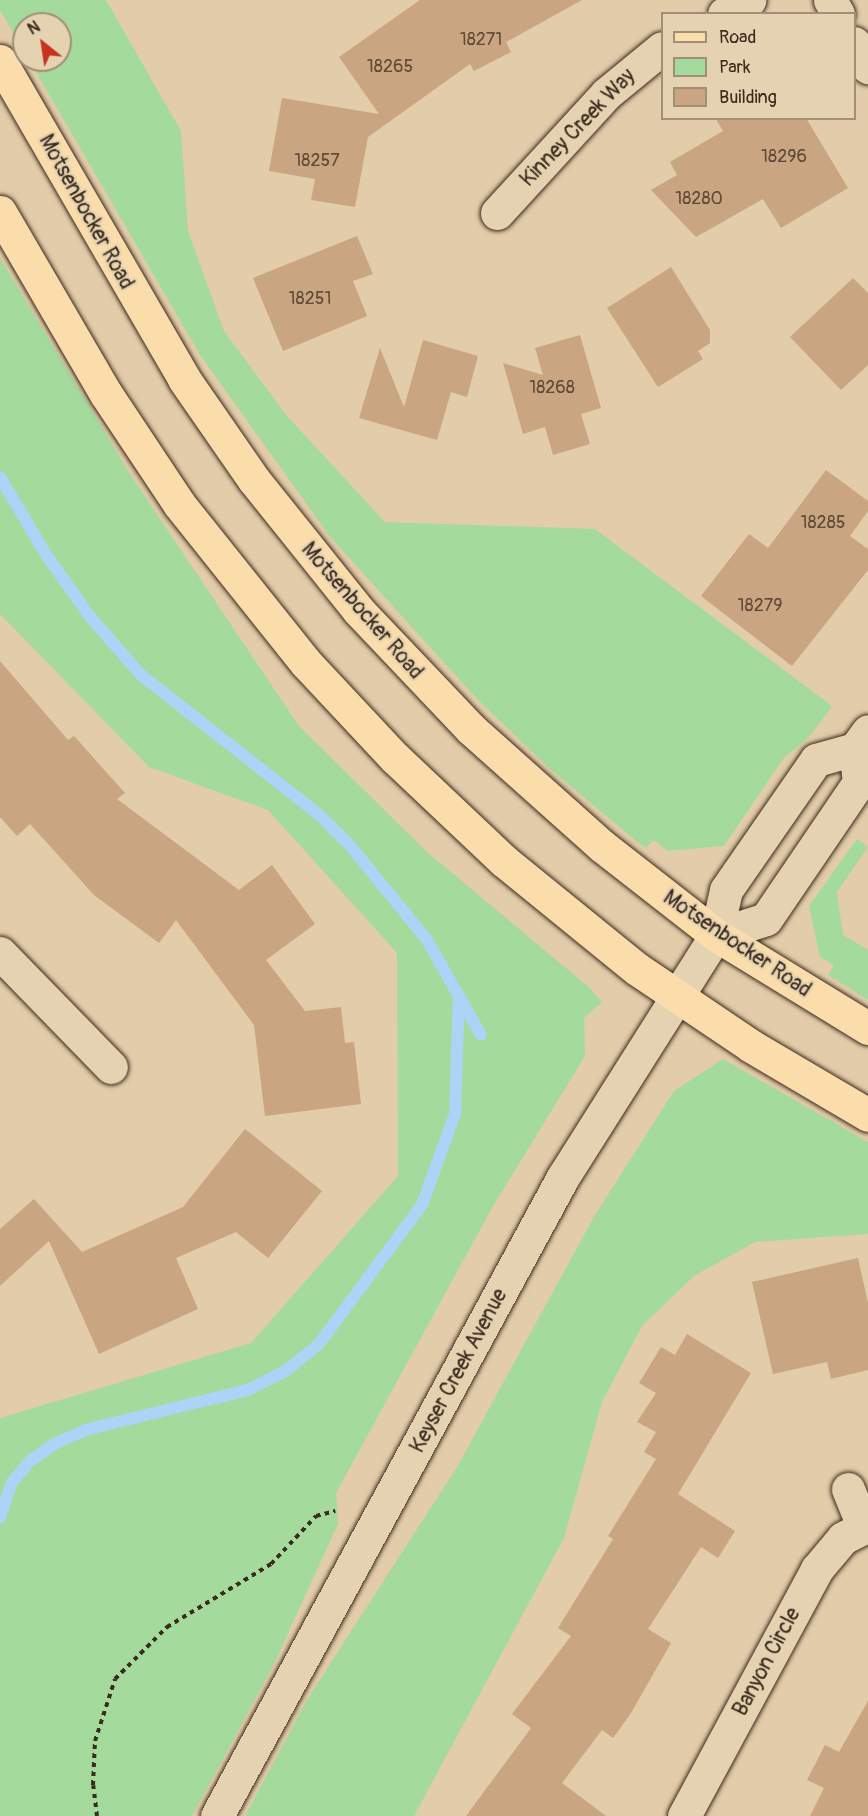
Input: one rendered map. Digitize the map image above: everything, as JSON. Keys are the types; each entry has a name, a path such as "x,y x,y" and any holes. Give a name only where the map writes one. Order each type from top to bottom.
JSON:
{"main road":[{"name":"Motsenbocker Road","path":"0,61 184,379 254,480 333,580 416,673 507,764 594,839 716,935 868,1028"},
{"path":"0,212 81,354 148,459 231,573 306,663 466,828 541,893 674,997 868,1115"}],"street":[{"path":"728,12 749,0"},
{"path":"856,45 868,67"},
{"name":"Kinney Creek Way","path":"497,213 617,82 661,49"},
{"name":"Keyser Creek Avenue","path":"217,1816 563,1177 674,997 716,935 726,890 816,760 862,740 859,782 766,919 716,935"},
{"path":"0,953 111,1067"},
{"path":"848,1489 865,1525"},
{"name":"Banyon Circle","path":"684,1816 817,1569 843,1538 865,1525"}],"path":[{"path":"97,1816 93,1785 95,1741 116,1679 167,1627 271,1564 316,1516 335,1511"}],"green space":[{"path":"0,0 106,0 181,131 188,231 224,331 287,416 385,522 595,529 832,706 810,736 783,759 724,846 667,851 654,840 646,848 636,841 549,768 477,699 331,538 200,355 36,72 72,72 72,12 12,12 12,31 0,10"},
{"path":"0,258 130,474 299,726 427,852 591,989 602,1002 584,1018 585,1056 492,1208 336,1493 338,1524 273,1666 192,1816 0,1816 0,1418 251,1343 398,1176 397,953 268,810 149,767 0,614"},
{"path":"857,839 868,847 837,892 843,935 868,950 868,1000 828,975 834,965 820,957 809,906"},
{"path":"723,1059 868,1142 868,1234 755,1242 694,1276 642,1326 602,1402 564,1538 414,1816 245,1816 308,1698 457,1467 595,1215 674,1091"}],"building":[{"path":"420,0 582,0 506,42 511,52 474,71 470,64 368,137 355,207 311,200 315,179 269,171 282,98 379,114 339,57"},
{"path":"716,120 807,120 848,188 781,228 763,199 696,237 651,190 677,175 670,162 723,131"},
{"path":"357,236 373,274 353,281 367,316 283,351 253,278"},
{"path":"671,267 710,330 710,343 698,351 703,359 658,387 607,308"},
{"path":"853,278 868,293 868,365 841,390 790,337"},
{"path":"580,335 601,408 581,414 590,444 553,455 545,427 523,434 503,363 543,375 535,348"},
{"path":"423,340 478,356 467,397 451,392 437,440 359,418 380,348 404,407"},
{"path":"826,470 868,501 868,511 850,536 868,549 868,570 792,666 701,596 749,534 768,548"},
{"path":"0,661 68,740 74,736 125,793 117,799 239,890 272,865 315,924 266,960 305,1011 341,1007 345,1043 354,1042 361,1104 265,1116 254,1025 176,920 159,943 94,895 30,824 17,836 0,817"},
{"path":"245,1129 322,1191 268,1258 236,1232 176,1258 198,1309 99,1354 49,1241 0,1286 0,1229 34,1199 82,1252 183,1207"},
{"path":"858,1258 868,1303 868,1370 831,1379 827,1362 773,1374 752,1282"},
{"path":"687,1334 751,1373 678,1494 735,1531 718,1558 701,1547 648,1629 671,1643 631,1713 613,1738 602,1730 562,1783 606,1816 466,1816 531,1728 512,1714 571,1636 558,1628 613,1539 608,1536 656,1459 644,1452 656,1432 637,1422 656,1393 639,1383 661,1347 675,1355"},
{"path":"868,1701 868,1816 810,1816 824,1788 807,1780 825,1745 839,1752"}],"waterway":[{"path":"0,477 47,556 91,618 141,675 317,813 348,843 427,940 481,1035"},
{"path":"0,1517 12,1482 30,1461 54,1444 85,1430 248,1390 287,1370 319,1344 422,1205 455,1114 459,995"}]}
